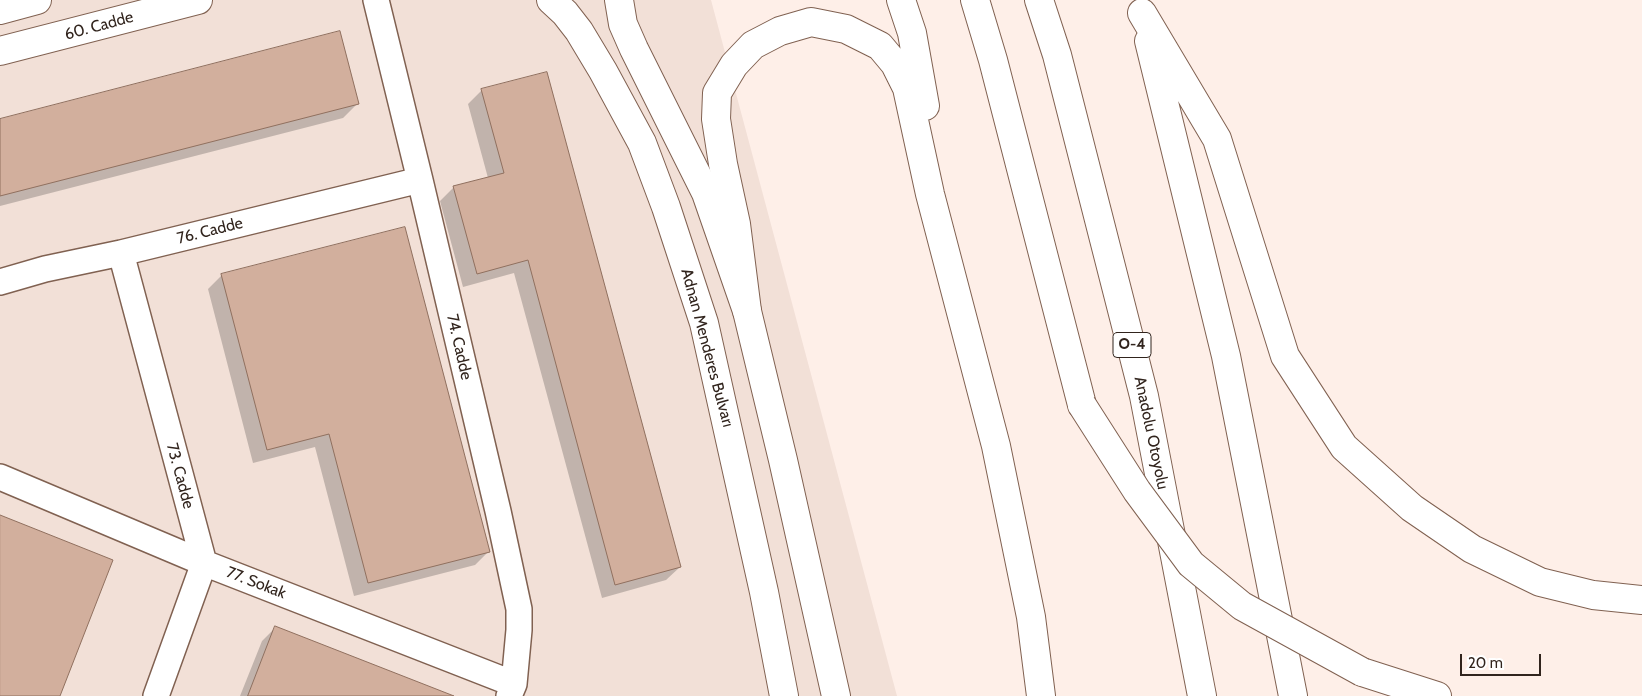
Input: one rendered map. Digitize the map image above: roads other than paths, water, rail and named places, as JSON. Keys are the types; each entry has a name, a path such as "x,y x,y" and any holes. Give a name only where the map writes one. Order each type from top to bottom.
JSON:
{"main road":[{"path":"0,10 37,0"},
{"name":"60. Cadde","path":"0,51 198,0"},
{"name":"Adnan Menderes Bulvarı","path":"551,0 565,13 574,25 603,71 642,143 666,207 704,323 764,592 784,696"},
{"path":"619,0 623,24 634,49 706,194 747,311"},
{"path":"901,0 912,33 932,142 930,194"},
{"path":"975,0 993,60 1082,405 1137,491 1191,564 1242,606 1362,672 1437,696"},
{"name":"Anadolu Otoyolu","path":"1039,0 1059,64 1144,396 1202,696"},
{"path":"1140,6 1217,139 1285,356 1344,447 1412,508 1472,549 1540,582 1593,595 1642,600"},
{"path":"1140,6 1226,356 1293,696"},
{"path":"836,696 747,311 736,224 723,164 716,119 717,93 734,65 753,45 780,31 811,22 846,29 880,46 895,64 907,88 930,194 996,446 1031,617 1041,696"}],"street":[{"name":"74. Cadde","path":"376,0 498,511 519,608 519,630 511,690"},
{"name":"76. Cadde","path":"0,282 46,269 121,253 420,180"},
{"name":"73. Cadde","path":"121,253 204,563"},
{"name":"77. Sokak","path":"0,477 511,690"},
{"path":"156,696 204,563"}]}
